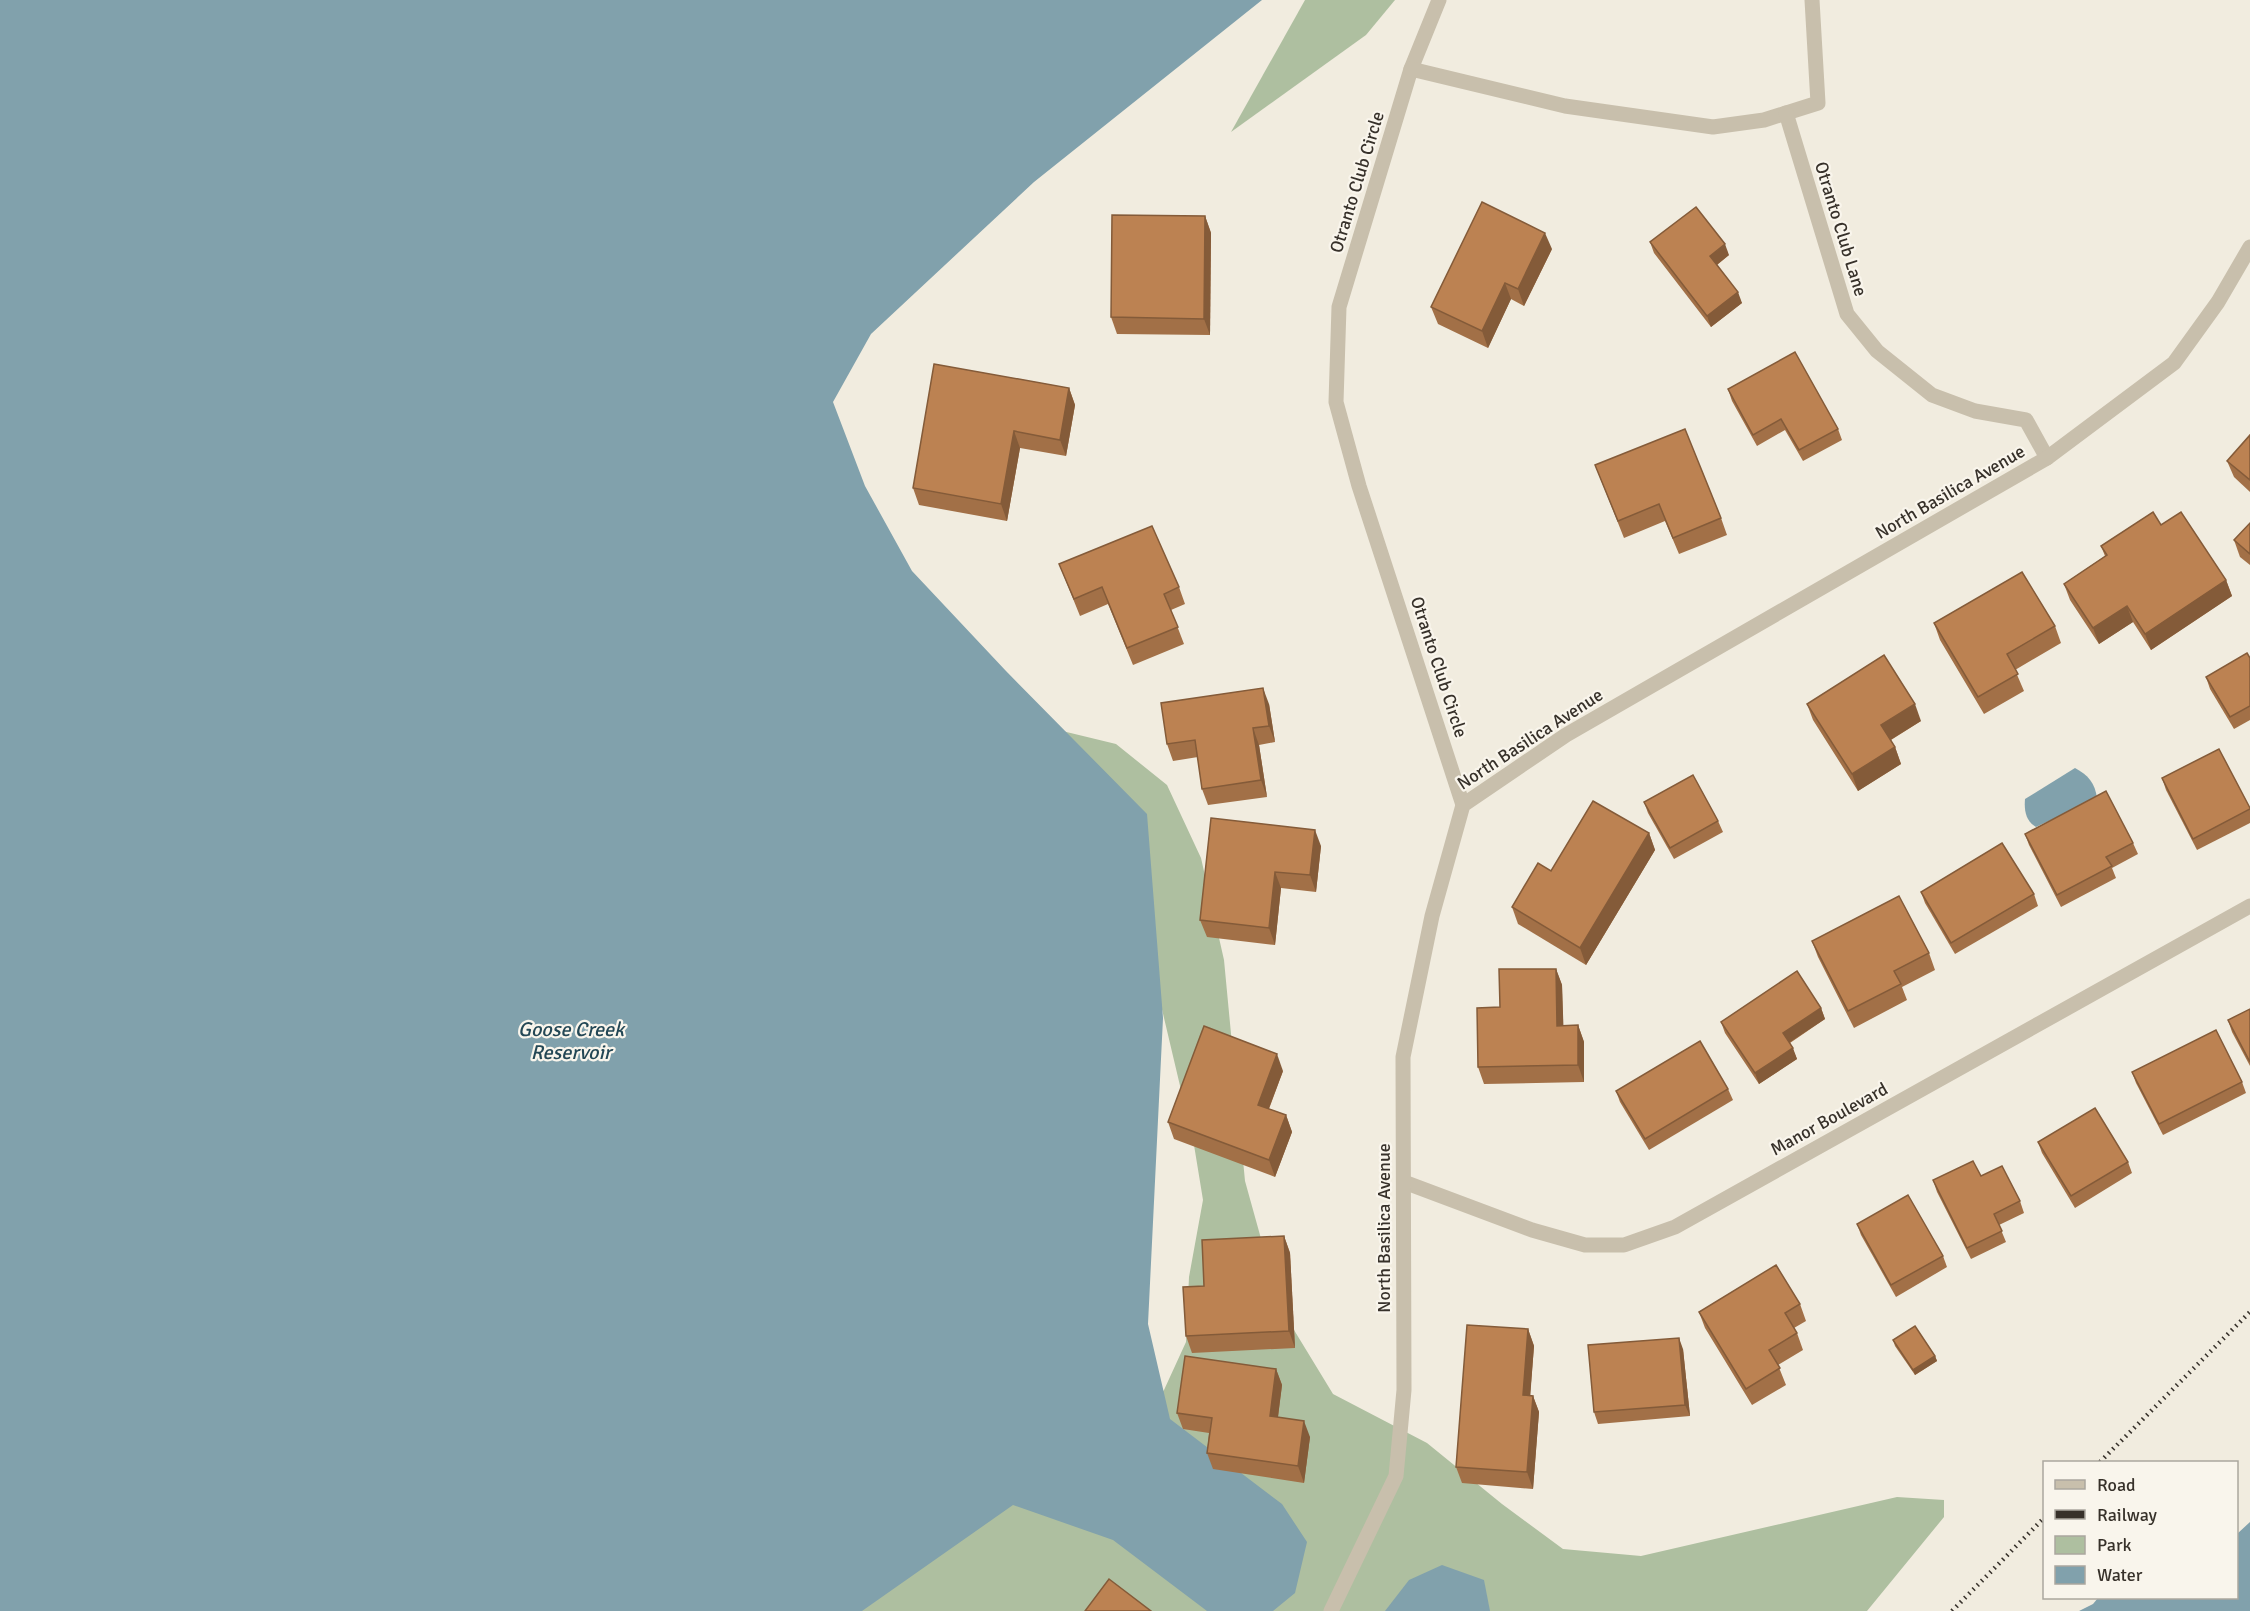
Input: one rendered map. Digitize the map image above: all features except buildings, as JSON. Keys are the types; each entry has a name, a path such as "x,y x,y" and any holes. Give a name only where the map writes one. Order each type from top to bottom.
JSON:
{"street":[{"name":"Otranto Club Circle","path":"1439,0 1412,69 1339,307 1336,402 1359,486 1463,805"},
{"path":"1412,69 1565,106 1713,127 1764,120 1818,103 1812,0"},
{"name":"Otranto Club Lane","path":"1786,113 1847,314 1877,351 1932,396 1975,411 2026,420 2047,458"},
{"name":"North Basilica Avenue","path":"1331,1611 1396,1476 1404,1390 1403,1057 1432,916 1463,805 1566,735 2047,458 2174,363 2218,302 2250,247"},
{"name":"Manor Boulevard","path":"1404,1182 1532,1230 1585,1245 1624,1245 1675,1227 2250,906"}],"green space":[{"path":"1305,0 1395,0 1366,35 1231,132"},
{"path":"1005,717 1116,744 1167,785 1201,858 1224,960 1245,1181 1280,1307 1333,1394 1427,1443 1502,1504 1563,1549 1641,1556 1897,1497 1944,1500 1944,1517 1867,1611 818,1611 1147,1412 1164,1390 1186,1342 1189,1277 1203,1200 1194,1145 1156,984"}],"water":[{"name":"Goose Creek Reservoir","path":"0,0 1262,0 1034,182 871,334 833,402 865,486 912,571 1006,671 1147,814 1163,1018 1148,1324 1170,1419 1282,1504 1307,1542 1295,1593 1273,1611 1207,1611 1113,1540 1013,1505 862,1611 0,1611"},
{"path":"2075,768 2090,780 2097,798 2036,827 2026,815 2025,799"},
{"path":"2250,1522 2250,1611 2079,1611 2093,1604 2097,1599 2238,1599 2238,1533"},
{"path":"1442,1565 1484,1580 1490,1611 1385,1611 1409,1580"}],"railway":[{"path":"2101,1461 2250,1312"},
{"path":"1952,1611 2043,1519"}]}
